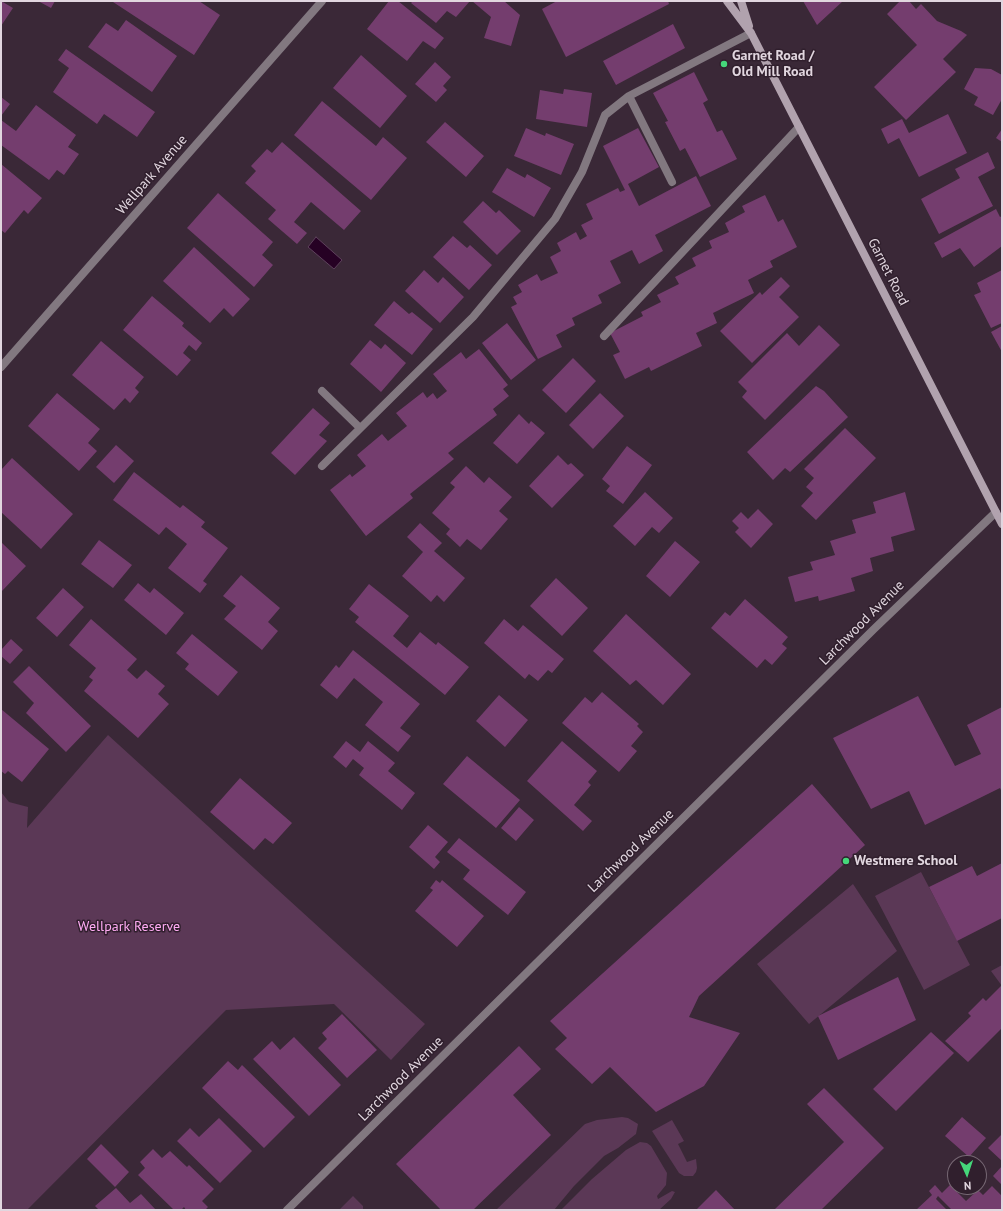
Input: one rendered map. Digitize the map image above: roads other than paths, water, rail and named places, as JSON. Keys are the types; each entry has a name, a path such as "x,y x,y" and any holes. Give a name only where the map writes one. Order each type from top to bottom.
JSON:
{"main road":[{"name":"Garnet Road","path":"727,1 751,33"},
{"name":"Garnet Road","path":"741,1 751,33 1002,524"}],"street":[{"name":"Wellpark Avenue","path":"1,367 322,1"},
{"path":"322,466 473,317 555,219 582,172 605,115 629,96 751,33"},
{"path":"629,96 672,182"},
{"path":"604,336 799,127"},
{"path":"322,391 360,428"},
{"name":"Larchwood Avenue","path":"287,1210 874,629 996,512"}],"place":[{"name":"Garnet Road / Old Mill Road","path":"724,64"},
{"name":"Westmere School","path":"846,861"}],"park label":[{"name":"Wellpark Reserve","path":"129,927"}]}
